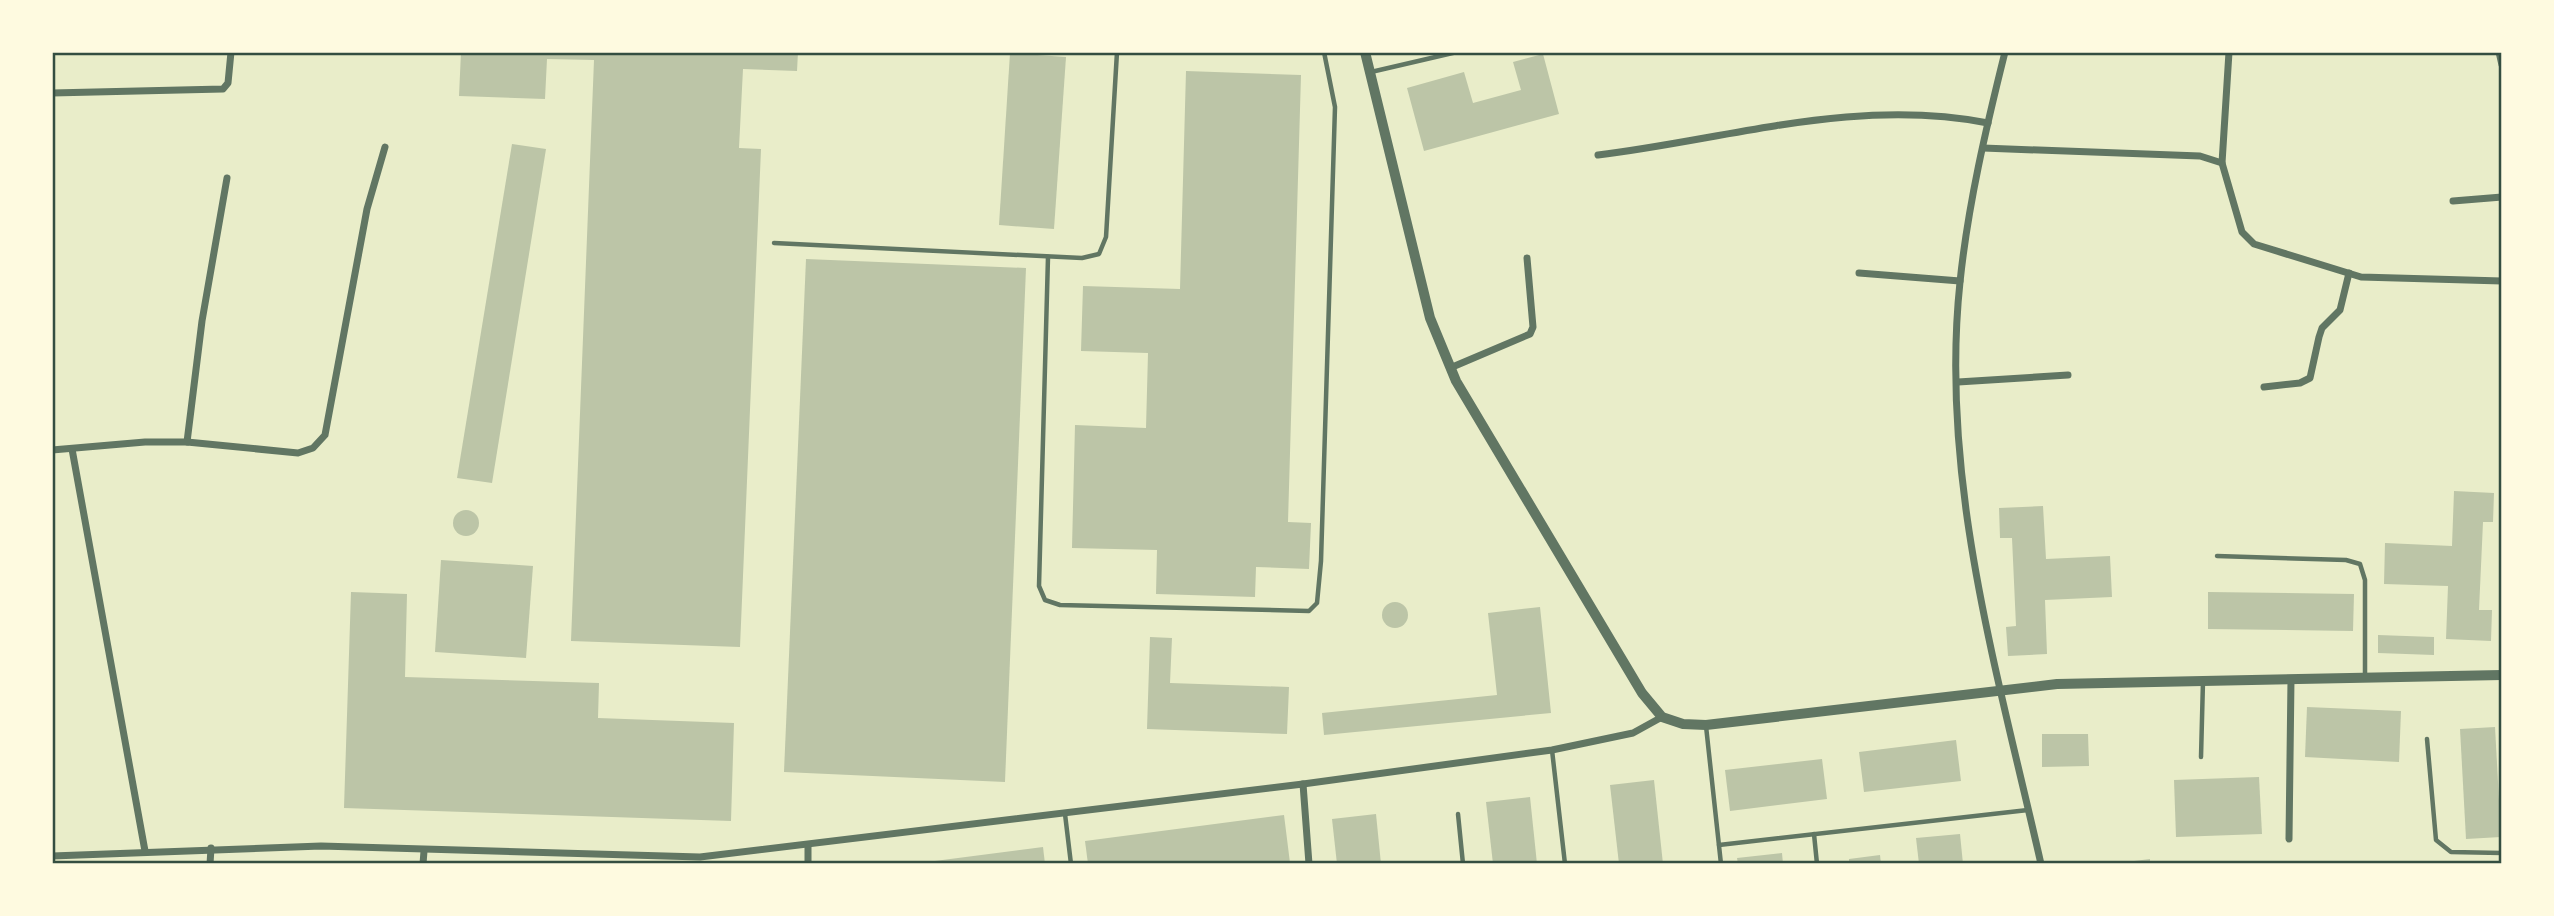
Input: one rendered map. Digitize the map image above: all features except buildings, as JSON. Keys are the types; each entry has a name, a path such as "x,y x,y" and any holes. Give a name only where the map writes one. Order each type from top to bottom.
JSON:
{"street":[{"path":"52,93 223,89 228,83 231,52"},
{"path":"1365,52 1430,318 1450,368 1620,661 1662,718 1683,724 1706,725 2057,684 2501,675"},
{"path":"2005,52 1988,122 1960,281 1958,382 1961,466 1970,538 2000,689 2041,863"},
{"path":"2229,52 2222,163 2242,232 2247,240 2349,273 2378,279 2501,281"},
{"path":"2499,52 2501,65"},
{"path":"1598,155 1658,147 1734,131 1868,113 1947,115 1988,122"},
{"path":"52,450 145,442 187,442 298,453 313,448 325,435 367,209 386,147"},
{"path":"1983,148 2200,156 2222,163"},
{"path":"187,442 202,321 227,178"},
{"path":"2453,201 2501,197"},
{"path":"1450,368 1530,334 1533,327 1527,258"},
{"path":"2264,387 2300,383 2310,378 2322,328 2340,310 2349,273"},
{"path":"1859,274 1960,281"},
{"path":"1958,382 2068,375"},
{"path":"72,449 145,851"},
{"path":"2289,839 2291,679"},
{"path":"52,856 321,846 658,858 700,857 1065,814 1552,750 1633,733 1662,718"},
{"path":"1303,784 1309,863"},
{"path":"808,846 808,863"},
{"path":"210,863 211,848"},
{"path":"423,863 424,851"}],"lane":[{"path":"774,243 1048,257 1082,258 1099,254 1106,237 1117,52"},
{"path":"1048,257 1039,586 1045,600 1060,605 1309,611 1317,603 1321,561 1335,120 1324,52"},
{"path":"1370,72 1457,52"},
{"path":"2217,556 2346,560 2360,564 2365,580 2365,678"},
{"path":"2201,757 2203,680"},
{"path":"1706,725 1721,863"},
{"path":"2427,739 2436,840 2451,852 2501,853"},
{"path":"1552,750 1565,863"},
{"path":"1719,845 2029,810"},
{"path":"1065,814 1070,863"},
{"path":"1458,814 1463,863"},
{"path":"1814,834 1817,863"}]}
